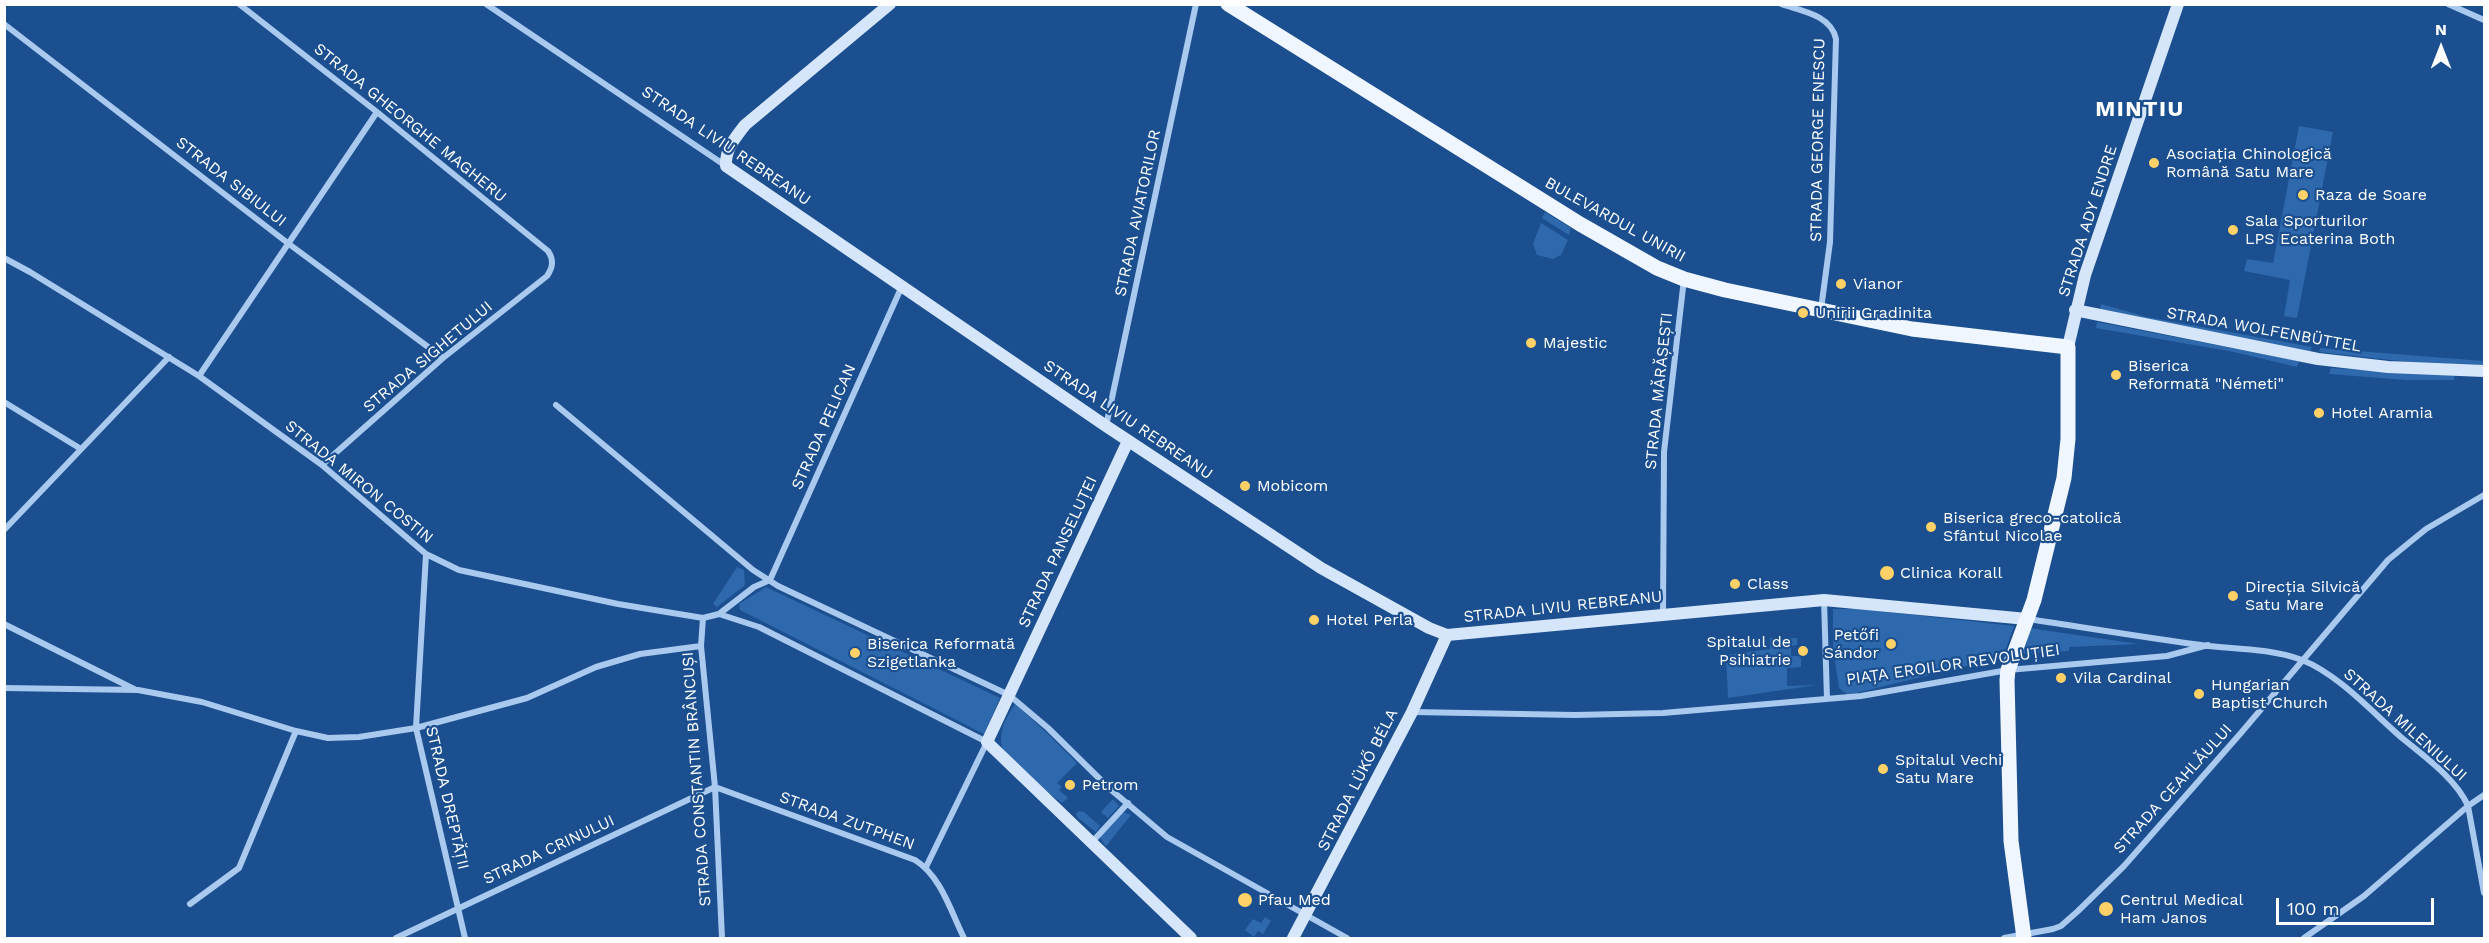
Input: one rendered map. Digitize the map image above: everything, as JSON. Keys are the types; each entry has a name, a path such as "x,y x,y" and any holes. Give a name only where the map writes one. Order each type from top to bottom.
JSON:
{"main road":[{"path":"726,166 728,148 745,125 890,4"},
{"name":"BULEVARDUL UNIRII","path":"1228,4 1580,224 1657,267 1684,279 1912,329 2068,347"},
{"name":"STRADA ADY ENDRE","path":"2068,347 2075,310 2178,4"},
{"name":"STRADA LIVIU REBREANU","path":"726,166 1128,441 1321,568 1447,635 1824,600"},
{"name":"STRADA WOLFENBÜTTEL","path":"2075,310 2328,361 2388,367 2484,371"},
{"path":"2024,937 2011,842 2008,670 2027,619 2064,478 2068,439 2068,347"},
{"name":"STRADA PANSELUȚEI","path":"987,742 1128,441"},
{"name":"PIAȚA EROILOR REVOLUȚIEI","path":"1824,600 2027,619"},
{"name":"STRADA LÜKŐ BÉLA","path":"1293,939 1412,712 1447,635"},
{"path":"987,742 1191,939"}],"street":[{"name":"STRADA GHEORGHE MAGHERU","path":"239,4 377,112 548,251 552,257 551,270"},
{"name":"STRADA LIVIU REBREANU","path":"486,4 726,166"},
{"name":"STRADA AVIATORILOR","path":"1106,426 1196,4"},
{"name":"STRADA GEORGE ENESCU","path":"1781,4 1827,22 1834,30 1836,39 1830,242 1821,310"},
{"path":"2448,4 2484,20"},
{"name":"STRADA SIBIULUI","path":"4,24 289,244 443,358"},
{"path":"199,376 377,112"},
{"name":"STRADA MIRON COSTIN","path":"4,258 199,376 322,465 426,554 459,570 618,604 703,618"},
{"name":"STRADA SIGHETULUI","path":"322,465 443,358 547,276 551,270"},
{"name":"STRADA MĂRĂȘEȘTI","path":"1663,614 1664,452 1684,279"},
{"name":"STRADA PELICAN","path":"770,580 902,286"},
{"path":"4,530 169,357"},
{"path":"4,402 81,449"},
{"path":"556,405 753,570 1009,695 1128,803 1180,845 1347,939"},
{"name":"STRADA CEAHLĂULUI","path":"2004,939 2024,937 2061,926 2109,882 2388,560 2427,529 2484,495"},
{"name":"STRADA DREPTĂȚII","path":"426,554 416,728 465,939"},
{"path":"703,618 719,614 754,587 770,580"},
{"name":"PIAȚA EROILOR REVOLUȚIEI","path":"1824,600 1827,699 1861,696 2008,670 2167,656 2208,645"},
{"path":"719,614 759,627 987,742 926,867"},
{"name":"STRADA CONSTANTIN BRÂNCUȘI","path":"703,618 701,646 715,787 722,939"},
{"name":"PIAȚA EROILOR REVOLUȚIEI","path":"2027,619 2271,652 2303,660"},
{"path":"4,624 138,690"},
{"path":"4,688 138,690 202,702 296,731 328,738 359,737 416,728 527,698 596,667 640,654 701,646"},
{"name":"STRADA MILENIULUI","path":"2303,660 2341,685 2456,787 2468,806 2484,893"},
{"path":"1412,712 1575,715 1663,713 1827,699"},
{"path":"190,904 239,868 296,731"},
{"name":"STRADA ZUTPHEN","path":"715,787 926,867 938,885 964,939"},
{"name":"STRADA CRINULUI","path":"396,939 715,787"},
{"path":"2304,939 2364,896 2468,806 2484,795"},
{"path":"1092,842 1128,803"}],"shaded area":[{"name":"Raza de Soare","path":"2299,126 2333,132 2297,318 2284,316 2290,280 2244,271 2247,259 2273,263"},
{"path":"1545,212 1571,228 1569,235 1542,218"},
{"path":"1541,223 1568,240 1561,255 1553,259 1537,255 1533,244"},
{"path":"2101,304 2147,317 2312,347 2310,352 2100,309"},
{"path":"2097,322 2299,361 2297,367 2234,352 2096,328"},
{"path":"2320,348 2484,361 2484,365 2418,363 2319,352"},
{"path":"2331,368 2454,375 2454,380 2406,380 2329,374"},
{"path":"737,567 744,570 745,585 717,607 713,604"},
{"path":"766,587 1000,698 984,734 740,610 739,604"},
{"path":"1833,609 1861,609 2014,626 2003,657 1848,695 1839,688 1833,648"},
{"path":"2029,628 2139,644 2069,647 2069,651 2021,654"},
{"path":"1770,638 1797,638 1797,645 1791,646 1791,656 1801,656 1801,667 1787,668 1787,686 1817,685 1728,698 1726,655 1770,649"},
{"path":"1015,704 1077,763 1057,783 1062,787 1059,790 1068,798 1062,803 1015,767 1003,748 1002,730"},
{"path":"1113,799 1119,806 1108,818 1101,812"},
{"path":"1079,811 1084,812 1100,826 1096,832 1078,818 1076,814"},
{"path":"1123,812 1131,815 1106,846 1100,838 1101,834"},
{"path":"1265,917 1271,921 1263,934 1258,931 1254,937 1245,930 1253,919 1261,923"}],"place":[{"name":"Asociația Chinologică Română Satu Mare","path":"2154,163"},
{"name":"Raza de Soare","path":"2303,195"},
{"name":"Sala Sporturilor LPS Ecaterina Both","path":"2233,230"},
{"name":"Vianor","path":"1841,284"},
{"name":"Unirii Gradinita","path":"1803,313"},
{"name":"Majestic","path":"1531,343"},
{"name":"Biserica Reformată \"Németi\"","path":"2116,375"},
{"name":"Hotel Aramia","path":"2319,413"},
{"name":"Mobicom","path":"1245,486"},
{"name":"Biserica greco-catolică Sfântul Nicolae","path":"1931,527"},
{"name":"Clinica Korall","path":"1887,573"},
{"name":"Class","path":"1735,584"},
{"name":"Direcția Silvică Satu Mare","path":"2233,596"},
{"name":"Hotel Perla","path":"1314,620"},
{"name":"Petőfi Sándor","path":"1891,644"},
{"name":"Spitalul de Psihiatrie","path":"1803,651"},
{"name":"Biserica Reformată Szigetlanka","path":"855,653"},
{"name":"Vila Cardinal","path":"2061,678"},
{"name":"Hungarian Baptist Church","path":"2199,694"},
{"name":"Spitalul Vechi Satu Mare","path":"1883,769"},
{"name":"Petrom","path":"1070,785"},
{"name":"Pfau Med","path":"1245,900"},
{"name":"Centrul Medical Ham Janos","path":"2106,909"}],"district":[{"name":"MINTIU","path":"2140,110"}]}
